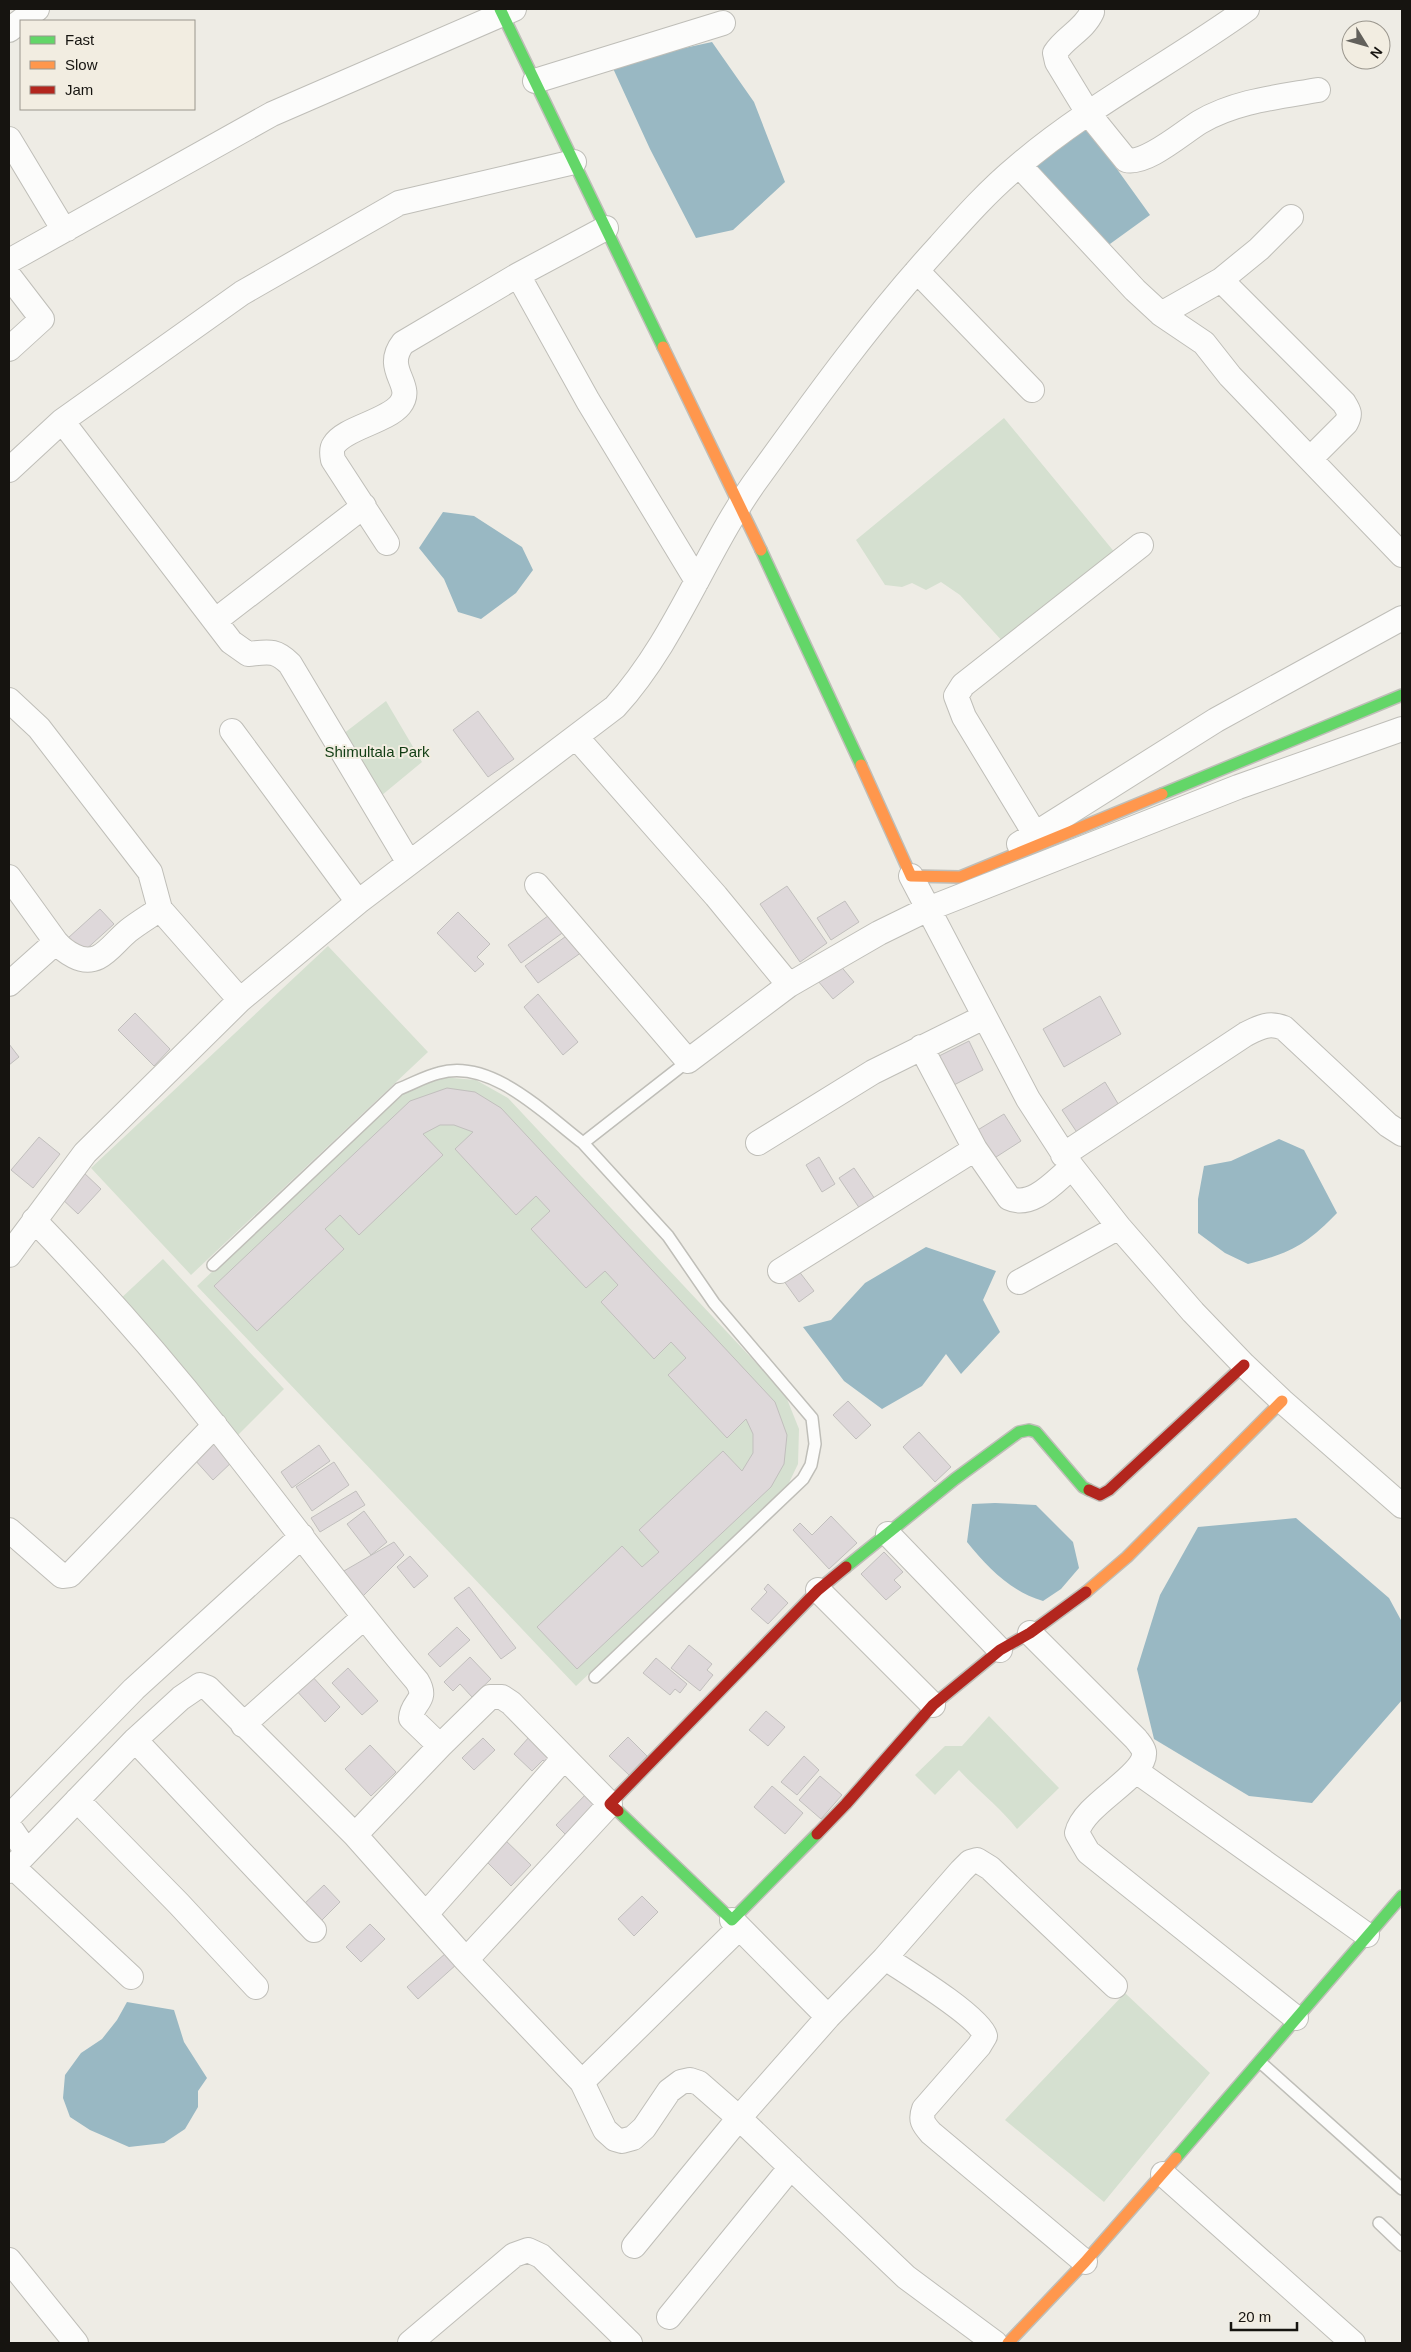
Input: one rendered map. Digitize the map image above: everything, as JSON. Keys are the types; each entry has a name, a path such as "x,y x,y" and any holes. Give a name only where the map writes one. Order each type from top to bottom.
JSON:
{"street":[{"path":"22,20 36,9"},
{"path":"1091,9 1092,12 1088,21 1060,46 1055,53 1057,62 1088,114 1126,160 1133,162 1144,158 1200,122 1226,110 1247,103 1318,90"},
{"path":"9,1255 85,1153 240,1000 409,862 577,738 615,707 628,693 655,654 738,504 849,352 917,270 984,196 1019,165 1088,114 1247,9"},
{"path":"9,261 272,114 506,10 535,81 801,634 911,876 1028,1099 1068,1161 1120,1227 1193,1312 1282,1402 1398,1495"},
{"path":"9,30 20,21"},
{"path":"535,81 723,23"},
{"path":"9,139 59,222 67,229"},
{"path":"9,470 62,422 242,293 399,202 574,162"},
{"path":"1019,165 1135,290 1161,314 1204,343 1230,376 1402,556"},
{"path":"1161,314 1221,280 1259,249 1291,217"},
{"path":"387,543 333,460 332,451 334,444 343,436 390,413 400,404 404,397 403,387 394,362 396,352 403,344 518,275 606,228"},
{"path":"917,270 1032,390"},
{"path":"518,275 588,401 697,581"},
{"path":"9,276 42,319 9,349"},
{"path":"1221,280 1344,403 1349,411 1350,416 1346,423 1310,459"},
{"path":"62,422 238,648 248,654 273,652 282,656 290,664 409,862"},
{"path":"216,620 364,506"},
{"path":"1035,834 964,717 956,696 963,685 1141,544"},
{"path":"977,870 1216,720 1402,618"},
{"path":"911,876 960,877 1402,695"},
{"path":"9,700 40,728 150,872 160,909 240,1000"},
{"path":"537,885 688,1060 789,985 880,933 928,909 1238,787 1402,729"},
{"path":"232,731 358,902"},
{"path":"577,738 710,889 789,985"},
{"path":"9,877 63,951 88,961 98,959 128,931 160,909"},
{"path":"9,984 56,942"},
{"path":"758,1143 873,1072 984,1017"},
{"path":"921,1047 975,1149 1008,1198 1016,1201 1024,1201 1034,1197 1068,1161 1246,1034 1262,1025 1274,1024 1284,1028 1388,1124 1402,1134"},
{"path":"780,1271 975,1149"},
{"path":"34,1220 88,1276 215,1425 363,1618 421,1688 422,1696 412,1712 411,1718 440,1746"},
{"path":"1019,1282 1120,1227"},
{"path":"466,1960 610,1804 818,1590 962,1474 1019,1432 1029,1430 1042,1438 1083,1487 1100,1495 1109,1490 1244,1365"},
{"path":"582,2082 735,1924 846,1804 933,1704 1000,1650 1030,1633 1072,1604 1128,1556 1282,1402"},
{"path":"9,1530 55,1571 62,1576 70,1575 215,1425"},
{"path":"888,1534 1000,1650"},
{"path":"9,1817 134,1690 302,1536"},
{"path":"818,1590 933,1704"},
{"path":"243,1725 363,1618"},
{"path":"1030,1633 1142,1746 1144,1752 1143,1759 1136,1771 1084,1816 1076,1833 1080,1842 1088,1852 1296,2018"},
{"path":"16,1863 135,1740 181,1698 200,1685 214,1692 243,1725 355,1835 466,1960 582,2082 606,2130 615,2139 622,2141 633,2138 644,2128 669,2091 681,2082 690,2080 699,2083 739,2118 906,2277 995,2343"},
{"path":"355,1835 480,1705 490,1698 502,1697 511,1703 610,1804 735,1924 828,2017"},
{"path":"135,1740 314,1930"},
{"path":"426,1914 564,1758"},
{"path":"1136,1771 1367,1935"},
{"path":"77,1800 179,1904 256,1987"},
{"path":"9,1826 16,1863 131,1977"},
{"path":"634,2246 739,2118 828,2017 885,1958 970,1862 977,1860 990,1868 1116,1986"},
{"path":"1008,2343 1085,2262 1163,2174 1402,1896"},
{"path":"885,1958 962,2011 979,2025 985,2036 979,2046 924,2109 921,2116 923,2124 931,2133 1085,2262"},
{"path":"669,2317 791,2167"},
{"path":"1163,2174 1353,2343"},
{"path":"410,2343 514,2255 528,2250 541,2256 630,2343"},
{"path":"9,2260 76,2343"}],"lane":[{"path":"583,1143 688,1060"},
{"path":"213,1265 399,1089 439,1073 461,1070 484,1075 504,1084 583,1143 668,1236 714,1303 812,1418 815,1444 811,1465 803,1479 595,1677"},
{"path":"1260,2062 1402,2189"},
{"path":"1378,2223 1402,2245"}],"green space":[{"path":"1004,418 1116,554 1004,643 960,595 941,582 926,590 912,583 902,587 885,585 856,540"},
{"name":"Shimultala Park","path":"386,701 422,762 370,805 330,744"},
{"path":"328,946 428,1052 191,1275 91,1168"},
{"path":"441,1077 476,1080 508,1098 785,1394 799,1429 798,1464 786,1489 576,1686 197,1286 401,1093"},
{"path":"163,1259 284,1389 235,1438 118,1301"},
{"path":"989,1716 1059,1788 1017,1829 959,1770 935,1795 915,1775 945,1746 962,1746"},
{"path":"1125,1993 1210,2073 1104,2202 1005,2120"}],"water":[{"path":"712,42 754,102 785,182 733,230 696,238 650,149 611,64"},
{"path":"1086,126 1150,215 1103,249 1027,172"},
{"path":"443,512 474,516 522,547 533,570 516,593 481,619 458,612 444,579 419,548"},
{"path":"1279,1139 1304,1150 1337,1213 1307,1240 1297,1246 1276,1256 1248,1264 1225,1253 1198,1233 1198,1199 1204,1166 1231,1161"},
{"path":"926,1247 996,1271 983,1300 1000,1332 961,1374 946,1354 922,1386 882,1409 844,1381 803,1327 831,1320 865,1283"},
{"path":"972,1504 1036,1505 1073,1542 1079,1568 1061,1589 1043,1601 1031,1597 1010,1585 983,1561 967,1542"},
{"path":"1296,1518 1389,1598 1402,1622 1402,1700 1312,1803 1249,1796 1154,1739 1137,1669 1160,1595 1198,1527"},
{"path":"127,2002 174,2010 184,2042 207,2078 198,2091 198,2107 185,2129 164,2143 129,2147 90,2130 70,2117 63,2098 65,2075 81,2053 102,2039 117,2020"}],"building":[{"path":"478,711 514,759 488,777 453,730"},
{"path":"787,886 827,943 800,962 760,904"},
{"path":"845,901 859,922 831,940 817,918"},
{"path":"100,909 114,924 82,953 68,938"},
{"path":"458,912 490,944 477,957 484,964 475,972 437,933"},
{"path":"552,913 565,931 521,963 508,945"},
{"path":"569,934 582,952 538,983 525,966"},
{"path":"839,964 854,982 833,999 818,981"},
{"path":"538,994 578,1042 563,1055 524,1007"},
{"path":"1100,996 1121,1034 1064,1067 1043,1029"},
{"path":"135,1013 170,1049 154,1066 118,1030"},
{"path":"969,1041 983,1070 952,1086 937,1057"},
{"path":"9,1044 19,1057 9,1065"},
{"path":"1105,1082 1120,1107 1078,1134 1062,1110"},
{"path":"447,1088 475,1092 501,1108 775,1402 787,1435 784,1464 771,1487 577,1669 537,1627 622,1546 642,1567 659,1552 639,1530 723,1451 742,1471 753,1453 753,1434 746,1419 727,1438 668,1375 686,1358 671,1342 654,1359 601,1302 618,1285 605,1271 586,1288 531,1229 550,1211 536,1196 516,1215 455,1149 473,1132 454,1125 440,1125 423,1134 443,1155 359,1235 340,1215 325,1229 344,1249 257,1331 214,1286 410,1101"},
{"path":"1004,1114 1021,1141 993,1159 976,1131"},
{"path":"39,1137 60,1154 33,1188 11,1170"},
{"path":"819,1157 835,1184 822,1192 806,1165"},
{"path":"854,1168 875,1199 860,1209 839,1178"},
{"path":"82,1171 101,1189 78,1214 59,1196"},
{"path":"795,1266 814,1291 799,1302 781,1277"},
{"path":"848,1401 871,1425 856,1439 833,1415"},
{"path":"919,1432 951,1467 935,1482 903,1447"},
{"path":"215,1440 234,1460 213,1480 194,1459"},
{"path":"319,1445 330,1461 292,1488 281,1472"},
{"path":"334,1462 349,1485 312,1511 296,1487"},
{"path":"356,1491 365,1505 320,1532 311,1518"},
{"path":"364,1511 387,1542 371,1555 347,1524"},
{"path":"831,1516 857,1543 829,1569 793,1530 800,1523 812,1535"},
{"path":"394,1542 404,1555 358,1601 337,1575"},
{"path":"884,1552 903,1572 894,1580 901,1587 886,1600 861,1574"},
{"path":"410,1556 428,1576 414,1588 397,1567"},
{"path":"768,1584 788,1603 768,1624 751,1609 767,1592 764,1589"},
{"path":"469,1587 516,1648 501,1659 454,1598"},
{"path":"457,1627 470,1640 440,1667 428,1654"},
{"path":"689,1645 712,1664 707,1670 713,1675 700,1691 671,1668"},
{"path":"470,1657 491,1679 472,1697 460,1684 453,1691 444,1682"},
{"path":"656,1658 687,1684 680,1693 675,1689 670,1695 643,1673"},
{"path":"348,1668 378,1701 362,1715 332,1683"},
{"path":"311,1675 340,1707 325,1722 295,1689"},
{"path":"766,1711 785,1727 768,1746 749,1730"},
{"path":"530,1736 553,1758 547,1764 543,1760 532,1771 514,1754"},
{"path":"628,1737 647,1756 629,1775 609,1756"},
{"path":"483,1738 495,1750 474,1770 462,1758"},
{"path":"370,1745 396,1772 371,1796 345,1769"},
{"path":"804,1756 819,1770 797,1795 781,1782"},
{"path":"820,1776 842,1795 821,1819 799,1800"},
{"path":"772,1786 803,1813 785,1834 754,1807"},
{"path":"588,1792 599,1803 567,1836 556,1825"},
{"path":"503,1838 531,1865 511,1886 483,1858"},
{"path":"324,1885 340,1902 319,1923 302,1906"},
{"path":"642,1896 658,1912 634,1936 618,1919"},
{"path":"370,1924 385,1939 361,1962 346,1947"},
{"path":"446,1953 457,1964 418,1999 407,1987"}],"traffic: fast":[{"path":"500,9 663,347"},
{"path":"761,550 861,765"},
{"path":"1162,794 1402,695"},
{"path":"846,1567 955,1479 1019,1432 1029,1430 1036,1432 1083,1487 1089,1490"},
{"path":"618,1811 732,1920 817,1834"},
{"path":"1176,2158 1402,1896"}],"traffic: slow":[{"path":"663,347 761,550"},
{"path":"861,765 911,876 960,877 1162,794"},
{"path":"1086,1592 1127,1557 1282,1401"},
{"path":"1008,2343 1085,2262 1176,2158"}],"traffic: jam":[{"path":"1089,1490 1100,1495 1109,1490 1244,1365"},
{"path":"618,1811 610,1804 818,1590 846,1567"},
{"path":"817,1834 846,1804 933,1705 1000,1650 1030,1633 1086,1592"}]}
